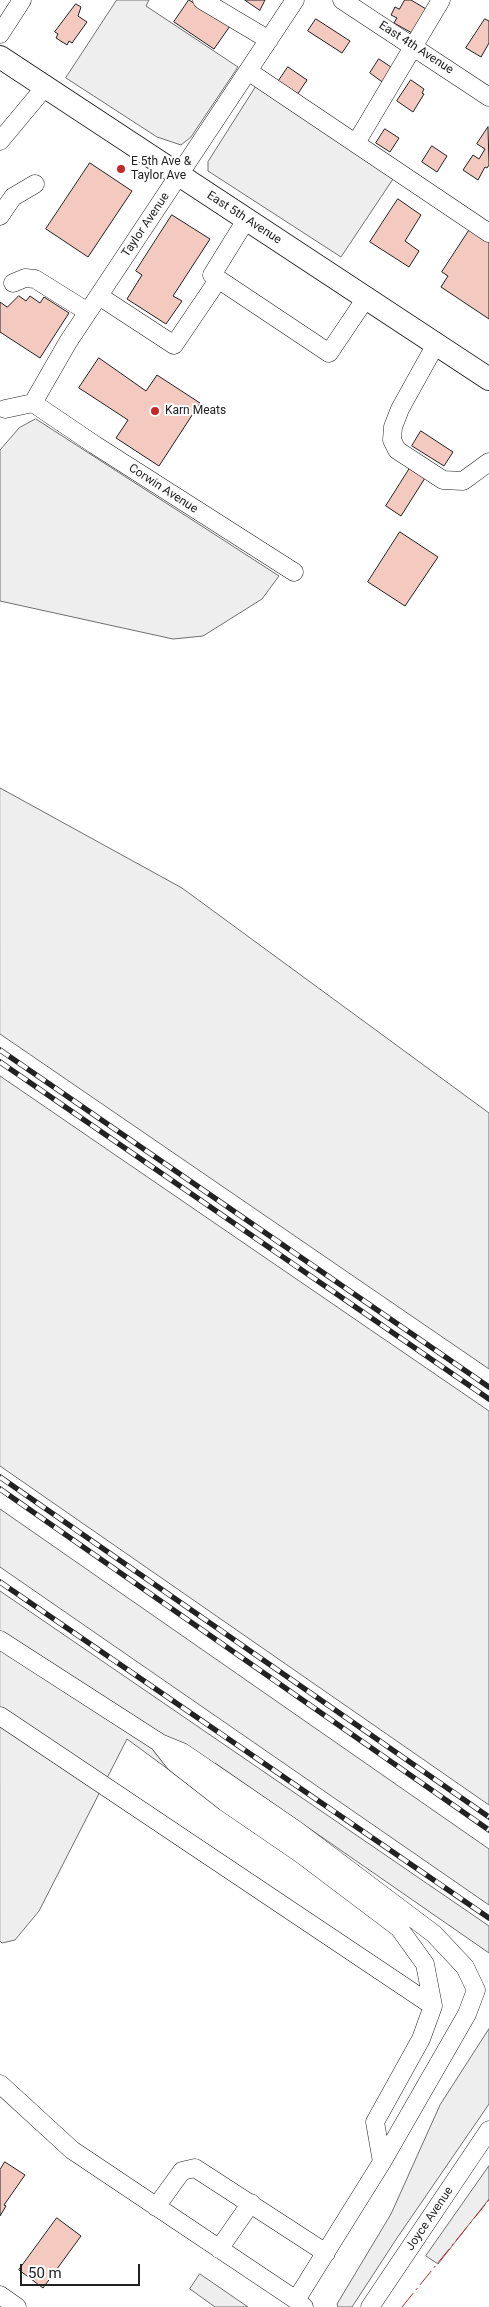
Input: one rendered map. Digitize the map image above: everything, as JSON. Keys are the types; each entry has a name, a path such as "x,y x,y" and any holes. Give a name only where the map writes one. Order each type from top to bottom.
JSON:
{"main road":[{"name":"East 5th Avenue","path":"0,57 489,378"}],"street":[{"path":"0,34 22,0"},
{"path":"202,0 269,40"},
{"name":"Taylor Avenue","path":"33,403 88,312 295,0"},
{"name":"East 4th Avenue","path":"342,0 489,97"},
{"path":"356,143 441,0"},
{"path":"248,71 489,232"},
{"path":"0,142 45,87"},
{"path":"0,216 14,197 36,184"},
{"path":"246,220 212,275 329,353 366,298"},
{"path":"13,283 25,278 36,279 88,312"},
{"path":"99,296 174,345 218,280"},
{"path":"436,344 400,409 393,427 392,440 396,450 443,480 463,481 489,462"},
{"path":"5,409 33,403"},
{"name":"Corwin Avenue","path":"33,403 294,572"},
{"path":"0,1640 160,1743 182,1752 296,1830 434,1934 466,1967 476,1990 467,2014 382,2162 326,2253 300,2303 72,2150 0,2084"},
{"path":"0,1716 433,2006"},
{"path":"160,1743 175,1763 225,1802 302,1854 399,1928 425,1964 433,2006 421,2039 375,2122 382,2162"},
{"name":"Joyce Avenue","path":"370,2307 489,2130"},
{"path":"156,2207 182,2171 195,2168 326,2253"},
{"path":"219,2249 251,2203"},
{"path":"0,2296 17,2307"}],"shaded area":[{"path":"117,0 149,0 146,6 238,67 191,137 181,145 157,137 66,78"},
{"path":"257,85 395,176 341,257 208,171 208,162"},
{"path":"36,419 279,576 262,599 203,636 173,639 0,601 0,450 19,428"},
{"path":"0,788 182,888 489,1113 489,1369 0,1034"},
{"path":"0,1076 489,1411 489,1805 0,1466"},
{"path":"0,1509 489,1849 489,1905 0,1567"},
{"path":"0,1591 489,1926 489,1953 215,1763 195,1789 127,1739 39,1911 15,1940 2,1943 0,1941"},
{"path":"489,2029 489,2104 352,2307 338,2307 337,2304 391,2214 440,2105"},
{"path":"489,2166 489,2199 438,2264 426,2256"},
{"path":"200,2274 248,2307 215,2307 190,2289"}],"building":[{"path":"189,0 230,26 214,49 174,22"},
{"path":"245,0 265,0 260,10"},
{"path":"405,0 411,0 426,9 412,33 394,23 397,18 391,15 395,7 399,9"},
{"path":"76,4 81,7 78,16 87,22 72,43 69,41 67,45 56,38 58,34 55,32"},
{"path":"316,19 350,41 342,53 308,31"},
{"path":"485,19 489,21 489,43 481,57 466,48"},
{"path":"379,59 394,69 385,84 370,73"},
{"path":"288,67 307,80 297,95 278,82"},
{"path":"411,80 424,89 422,93 424,94 413,112 397,101"},
{"path":"488,127 489,165 487,168 485,167 478,180 463,170 473,155 479,159 485,149 477,144"},
{"path":"385,129 399,138 390,152 376,143"},
{"path":"432,146 447,156 437,172 422,162"},
{"path":"90,163 132,191 88,257 46,229"},
{"path":"398,199 421,215 405,241 419,251 409,267 370,242"},
{"path":"172,215 210,239 173,296 182,301 166,324 127,299 142,275 136,271"},
{"path":"472,226 489,237 489,319 441,287 448,276 442,272"},
{"path":"19,296 26,301 30,296 40,303 44,297 69,313 40,358 0,332 0,302 7,307"},
{"name":"Karn Meats","path":"99,358 146,391 157,375 200,403 159,466 116,438 128,420 79,388"},
{"path":"421,431 453,452 444,466 412,446"},
{"path":"410,468 425,478 401,516 386,506"},
{"path":"400,532 438,557 405,606 368,582"},
{"path":"5,2162 25,2175 4,2205 6,2206 0,2216 0,2170"},
{"path":"57,2218 81,2236 43,2288 19,2270"}],"railway":[{"path":"0,1050 489,1387"},
{"path":"0,1062 489,1399"},
{"path":"0,1477 489,1817"},
{"path":"0,1489 489,1830"},
{"path":"0,1582 489,1918"}],"power":[{"path":"402,2307 489,2200"}],"place":[{"name":"E 5th Ave & Taylor Ave","path":"121,169"},
{"name":"Karn Meats","path":"155,411"}]}
